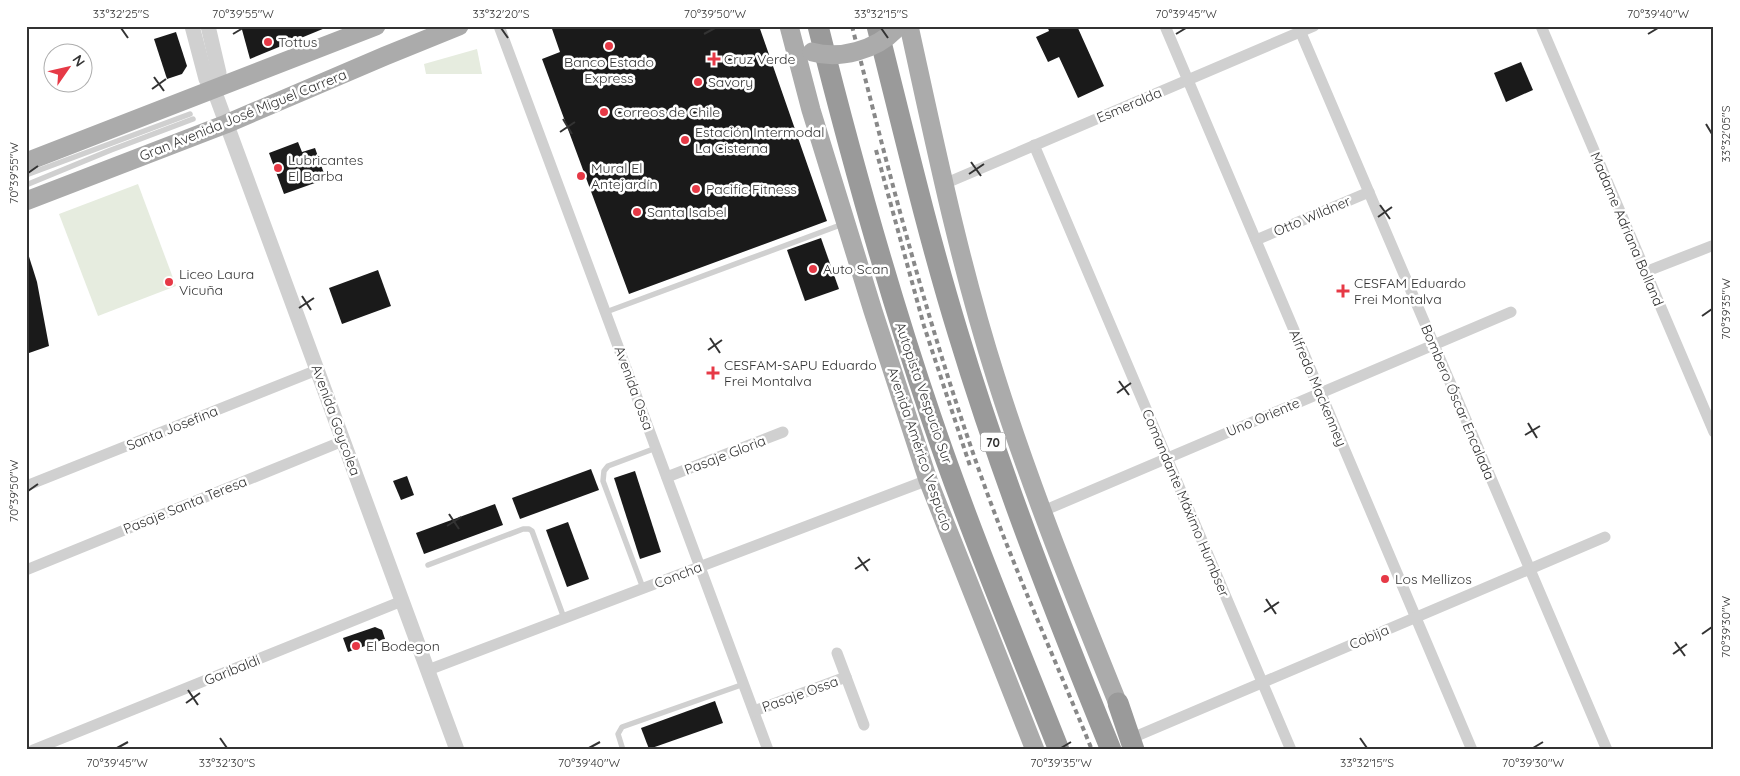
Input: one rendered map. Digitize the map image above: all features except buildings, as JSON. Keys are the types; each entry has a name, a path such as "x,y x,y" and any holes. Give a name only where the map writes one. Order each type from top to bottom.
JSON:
{"highway":[{"name":"Autopista Vespucio Sur","path":"818,26 861,192 914,368 979,549 1059,750"},
{"name":"70","path":"895,27 943,282 976,392 1033,554 1111,750"},
{"path":"1118,703 1134,746"}],"main road":[{"path":"26,162 376,26"},
{"name":"Gran Avenida José Miguel Carrera","path":"26,201 226,124 459,26"},
{"path":"790,31 802,46 812,52 835,55 867,48 880,42 895,27 944,184 995,376 1042,511 1118,703"},
{"name":"Avenida Américo Vespucio","path":"790,31 811,110 878,329 928,480 1035,750"}],"street":[{"name":"Avenida Goycolea","path":"192,26 206,79 214,90 457,750"},
{"name":"Avenida Goycolea","path":"208,26 219,73 214,90"},
{"name":"Avenida Ossa","path":"499,26 768,750"},
{"name":"Alfredo Mackenney","path":"1165,26 1472,750"},
{"name":"Esmeralda","path":"944,184 1188,80 1299,29 1314,26"},
{"name":"Madame Adriana Bolland","path":"1541,26 1714,432"},
{"name":"Bombero Óscar Encalada","path":"1299,29 1607,750"},
{"name":"Comandante Máximo Humbser","path":"1034,145 1291,750"},
{"name":"Otto Wildner","path":"1256,240 1368,192"},
{"path":"1645,272 1714,245"},
{"name":"Uno Oriente","path":"1042,511 1510,312"},
{"name":"Santa Josefina","path":"26,486 317,370"},
{"name":"Pasaje Gloria","path":"667,477 783,432"},
{"name":"Pasaje Santa Teresa","path":"26,570 343,441"},
{"name":"Concha","path":"428,670 928,480"},
{"name":"Cobija","path":"1134,746 1262,683 1605,537"},
{"name":"Garibaldi","path":"33,750 402,601"},
{"name":"Pasaje Ossa","path":"837,653 864,724"},
{"name":"Pasaje Ossa","path":"754,711 846,677"}],"lane":[{"path":"26,175 191,117 26,185"},
{"path":"606,312 847,223"},
{"path":"644,588 603,481 603,474 608,466 656,448"},
{"path":"428,565 523,529 529,529 532,531 564,618"},
{"path":"623,750 618,734 622,728 744,684"}],"shaded area":[{"path":"477,49 482,74 426,74 424,64"},
{"path":"138,184 176,286 98,316 59,214"}],"railway":[{"path":"852,26 911,253 962,421 1007,545 1092,750"},
{"path":"876,150 924,326 970,466"}],"place":[{"name":"Tottus","path":"268,42"},
{"name":"Banco Estado Express","path":"609,46"},
{"name":"Cruz Verde","path":"714,59"},
{"name":"Savory","path":"698,82"},
{"name":"Correos de Chile","path":"604,112"},
{"name":"Estación Intermodal La Cisterna","path":"685,140"},
{"name":"Lubricantes El Barba","path":"278,168"},
{"name":"Mural El Antejardín","path":"581,176"},
{"name":"Pacific Fitness","path":"696,189"},
{"name":"Santa Isabel","path":"637,212"},
{"name":"Auto Scan","path":"813,269"},
{"name":"Liceo Laura Vicuña","path":"169,282"},
{"name":"CESFAM Eduardo Frei Montalva","path":"1343,291"},
{"name":"CESFAM-SAPU Eduardo Frei Montalva","path":"713,373"},
{"name":"Los Mellizos","path":"1385,579"},
{"name":"El Bodegon","path":"356,646"}]}
